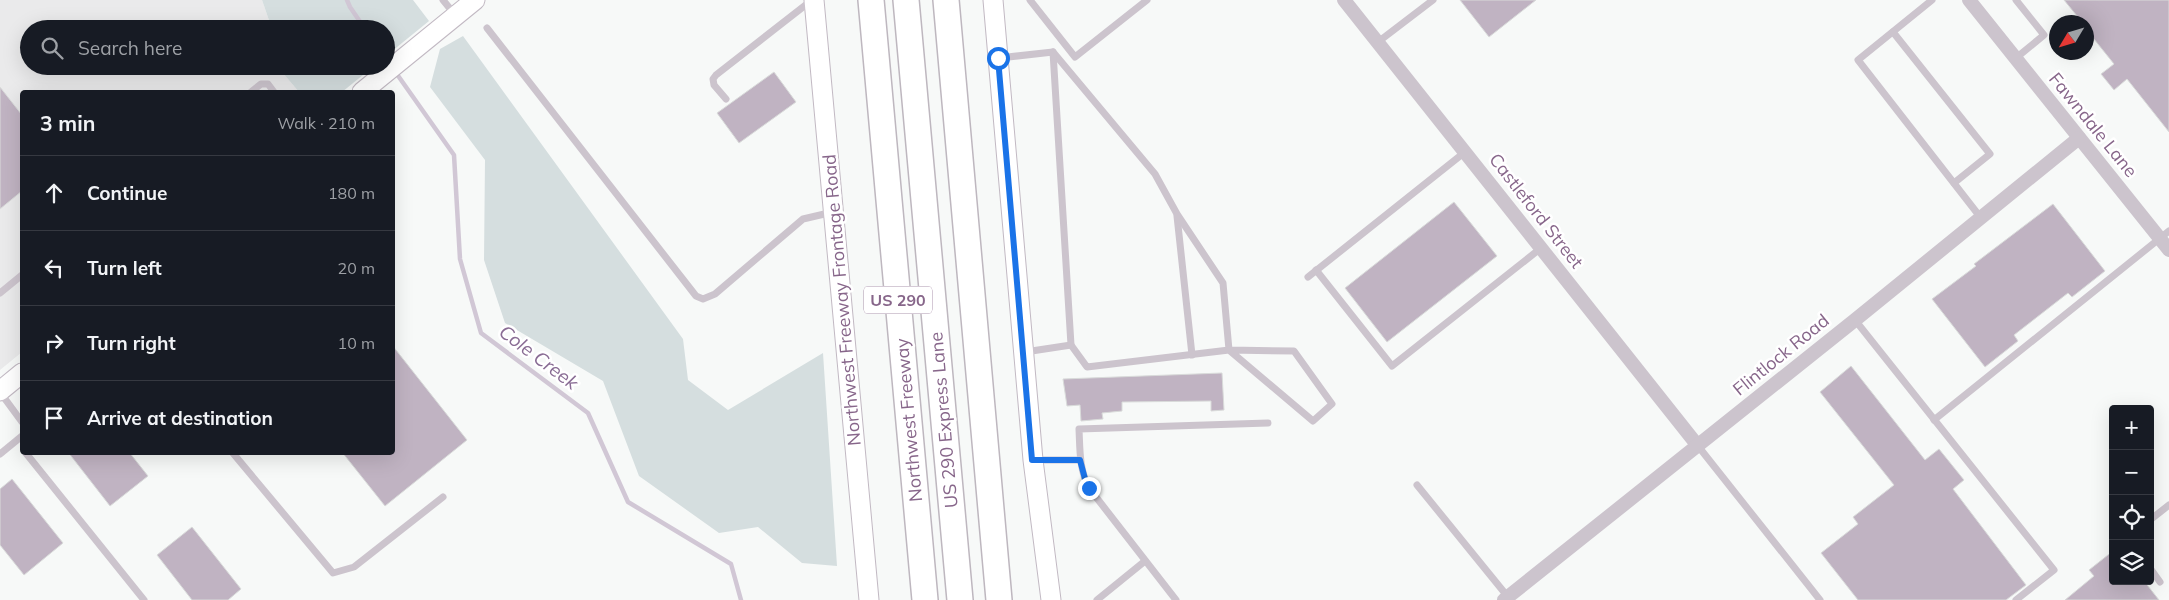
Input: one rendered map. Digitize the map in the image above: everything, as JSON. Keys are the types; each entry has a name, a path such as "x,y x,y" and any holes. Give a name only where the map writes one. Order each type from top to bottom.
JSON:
{"highway":[{"name":"Northwest Freeway","path":"871,0 924,600"},
{"name":"US 290 Express Lane","path":"906,0 960,600"},
{"path":"946,0 999,600"}],"main road":[{"path":"395,66 475,0"},
{"name":"Northwest Freeway Frontage Road","path":"813,0 869,600"},
{"path":"992,0 1032,460 1051,600"},
{"path":"364,90 383,75"},
{"path":"0,391 20,375"}],"street":[{"name":"Castleford Street","path":"1344,0 1698,446"},
{"name":"Fawndale Lane","path":"1969,0 2079,138 2164,234 2169,250"},
{"name":"Flintlock Road","path":"1506,598 1855,320 2079,138"}],"lane":[{"path":"443,0 456,16"},
{"path":"726,99 714,85 713,79 716,75 813,0"},
{"path":"1030,0 1075,56 1147,0"},
{"path":"1378,42 1432,0"},
{"path":"1932,0 1858,60 1981,218"},
{"path":"2016,0 2044,35 2016,58"},
{"path":"487,28 696,296 703,299 715,294 804,219 834,212"},
{"path":"1893,32 1990,154 1954,183"},
{"path":"998,58 1052,52"},
{"path":"1052,52 1071,345 1087,367 1229,350 1294,351 1332,404 1313,421 1229,350 1223,283 1177,214 1156,174 1052,52"},
{"path":"254,90 261,84 268,84 272,90"},
{"path":"1308,277 1465,152"},
{"path":"1177,214 1192,355"},
{"path":"1934,420 2164,234"},
{"path":"1316,270 1392,366 1541,248"},
{"path":"0,293 20,277"},
{"path":"1855,320 2054,570 2016,600"},
{"path":"1024,352 1071,345"},
{"path":"0,391 20,419"},
{"path":"1172,599 1089,488 1080,460 1079,429 1268,424"},
{"path":"0,454 20,438"},
{"path":"16,442 20,446"},
{"path":"1698,446 1820,600"},
{"path":"27,455 144,600"},
{"path":"235,455 333,573 354,567 443,497"},
{"path":"1032,460 1080,460"},
{"path":"1417,485 1506,598"},
{"path":"2154,517 2169,505"},
{"path":"1096,600 1145,561"},
{"path":"2154,574 2160,582"}],"shaded area":[{"path":"0,0 262,0 269,20 20,20 20,75 285,75 297,90 20,90 20,354 0,370"},
{"path":"262,0 413,0 429,21 395,49 395,20 269,20"},
{"path":"463,36 683,339 688,380 728,410 823,353 837,566 802,563 758,527 719,533 639,476 603,381 505,323 484,260 485,160 430,87 440,49"},
{"path":"285,75 363,75 344,90 297,90"}],"building":[{"path":"1460,0 1536,0 1489,37"},
{"path":"2064,0 2169,0 2169,132 2127,79 2114,90 2101,74 2114,64 2094,39 2094,15 2076,15"},
{"path":"774,72 796,102 739,143 717,113"},
{"path":"0,87 20,112 20,193 0,209"},
{"path":"1454,202 1497,256 1387,342 1345,288"},
{"path":"2053,204 2105,271 2072,297 2068,293 2014,335 2018,341 1985,367 1932,299 1976,266 1974,264"},
{"path":"395,349 467,440 385,506 344,455 395,455"},
{"path":"1851,366 1925,460 1939,449 1964,480 1953,489 2026,585 2006,600 1858,600 1821,553 1858,524 1853,517 1894,485 1820,392"},
{"path":"1222,373 1224,410 1211,411 1211,401 1122,402 1122,411 1102,413 1103,419 1081,421 1080,405 1067,406 1063,379"},
{"path":"70,455 131,455 148,476 110,506"},
{"path":"12,479 63,543 24,575 0,545 0,489"},
{"path":"192,527 241,589 228,600 192,600 157,555"},
{"path":"2109,554 2109,585 2147,585 2159,600 2065,600 2094,576 2089,570"}],"waterway":[{"name":"Cole Creek","path":"347,0 359,20"},
{"name":"Cole Creek","path":"395,71 454,155 460,259 481,333 588,413 628,502 731,564 741,600"}],"route":[{"path":"998,58 1032,460 1080,460 1089,488"}]}
